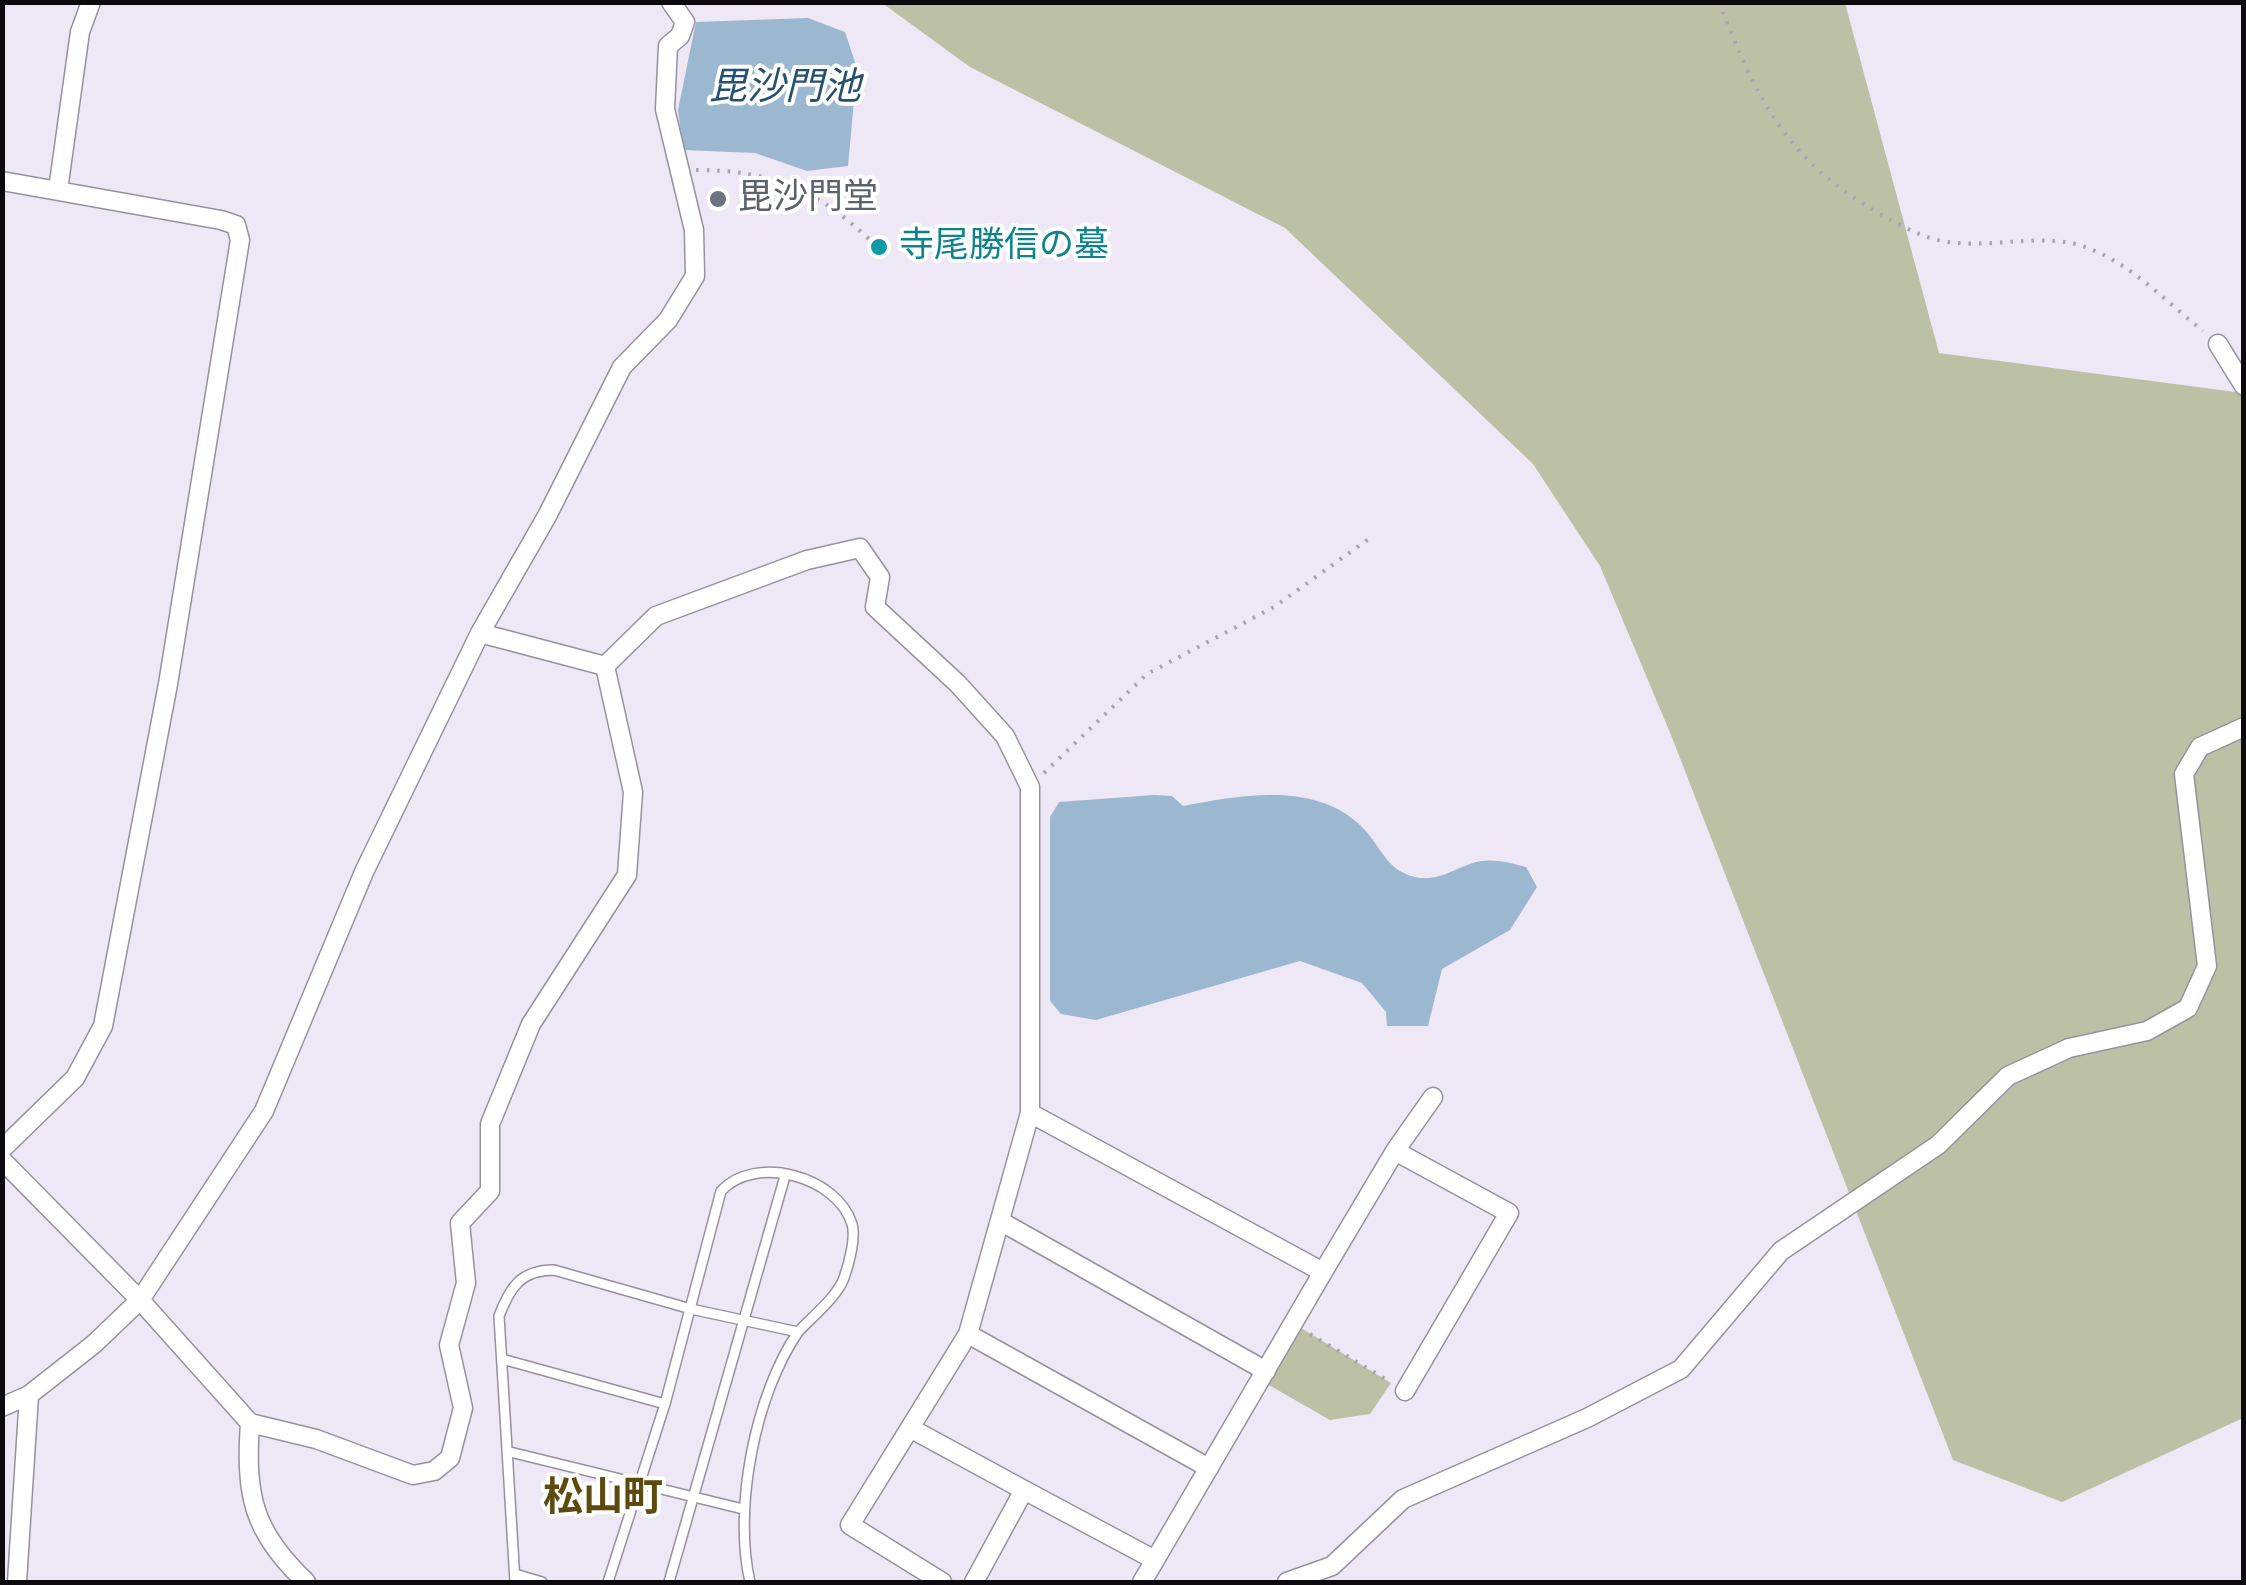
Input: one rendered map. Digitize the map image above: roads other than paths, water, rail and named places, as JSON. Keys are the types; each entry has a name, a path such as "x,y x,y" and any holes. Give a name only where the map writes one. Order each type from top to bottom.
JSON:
{"street":[{"path":"58,190 80,32 91,2"},
{"path":"2,1407 29,1394 94,1344 140,1300 264,1112 364,872 480,633 548,516 622,367 668,320 696,276 694,230 666,109 668,46 680,36 686,22 671,2"},
{"path":"2,181 221,220 236,226 240,240 168,684 102,1026 75,1078 2,1149"},
{"path":"2218,344 2244,386"},
{"path":"605,666 656,616 807,560 860,548 880,577 875,607 958,684 1006,736 1030,788 1030,1113 968,1334 850,1525 942,1582"},
{"path":"480,633 605,666"},
{"path":"2,1160 140,1300 250,1424 316,1439 413,1474 434,1471 450,1458 463,1408 449,1345 466,1282 460,1223 490,1191 490,1124 531,1024 627,875 633,792 605,666"},
{"path":"1286,1582 1332,1566 1403,1499 1587,1418 1681,1368 1781,1250 1938,1145 2008,1076 2069,1048 2147,1032 2188,1008 2208,966 2184,774 2200,747 2244,727"},
{"path":"1142,1582 1395,1151 1433,1097"},
{"path":"1030,1113 1323,1272"},
{"path":"1395,1151 1509,1212 1405,1391"},
{"path":"1000,1221 1266,1370"},
{"path":"968,1334 1209,1468"},
{"path":"17,1582 29,1394"},
{"path":"250,1424 249,1476 254,1514 274,1553 306,1582"},
{"path":"910,1428 1156,1560"},
{"path":"974,1582 1024,1490"}],"lane":[{"path":"608,1582 665,1404 722,1191 745,1174 809,1181 837,1196 853,1226 843,1282 798,1332 779,1360 743,1509 742,1548 750,1582"},
{"path":"669,1582 785,1176"},
{"path":"542,1582 515,1578 499,1316 510,1287 534,1270 554,1270 691,1309 798,1332"},
{"path":"502,1358 665,1404"},
{"path":"510,1452 743,1509"}],"water":[{"name":"毘沙門池","path":"808,18 845,32 857,68 848,166 807,171 755,153 683,150 678,110 696,22"},
{"path":"1276,795 1322,802 1361,826 1390,863 1405,874 1433,878 1473,863 1498,861 1526,867 1537,887 1510,930 1442,969 1428,1026 1387,1026 1386,1012 1362,983 1300,961 1096,1020 1061,1014 1050,1001 1050,817 1059,802 1172,796 1183,806"}],"place":[{"name":"毘沙門堂","path":"718,199"},
{"name":"寺尾勝信の墓","path":"879,247"}],"district":[{"name":"松山町","path":"603,1499"}]}
